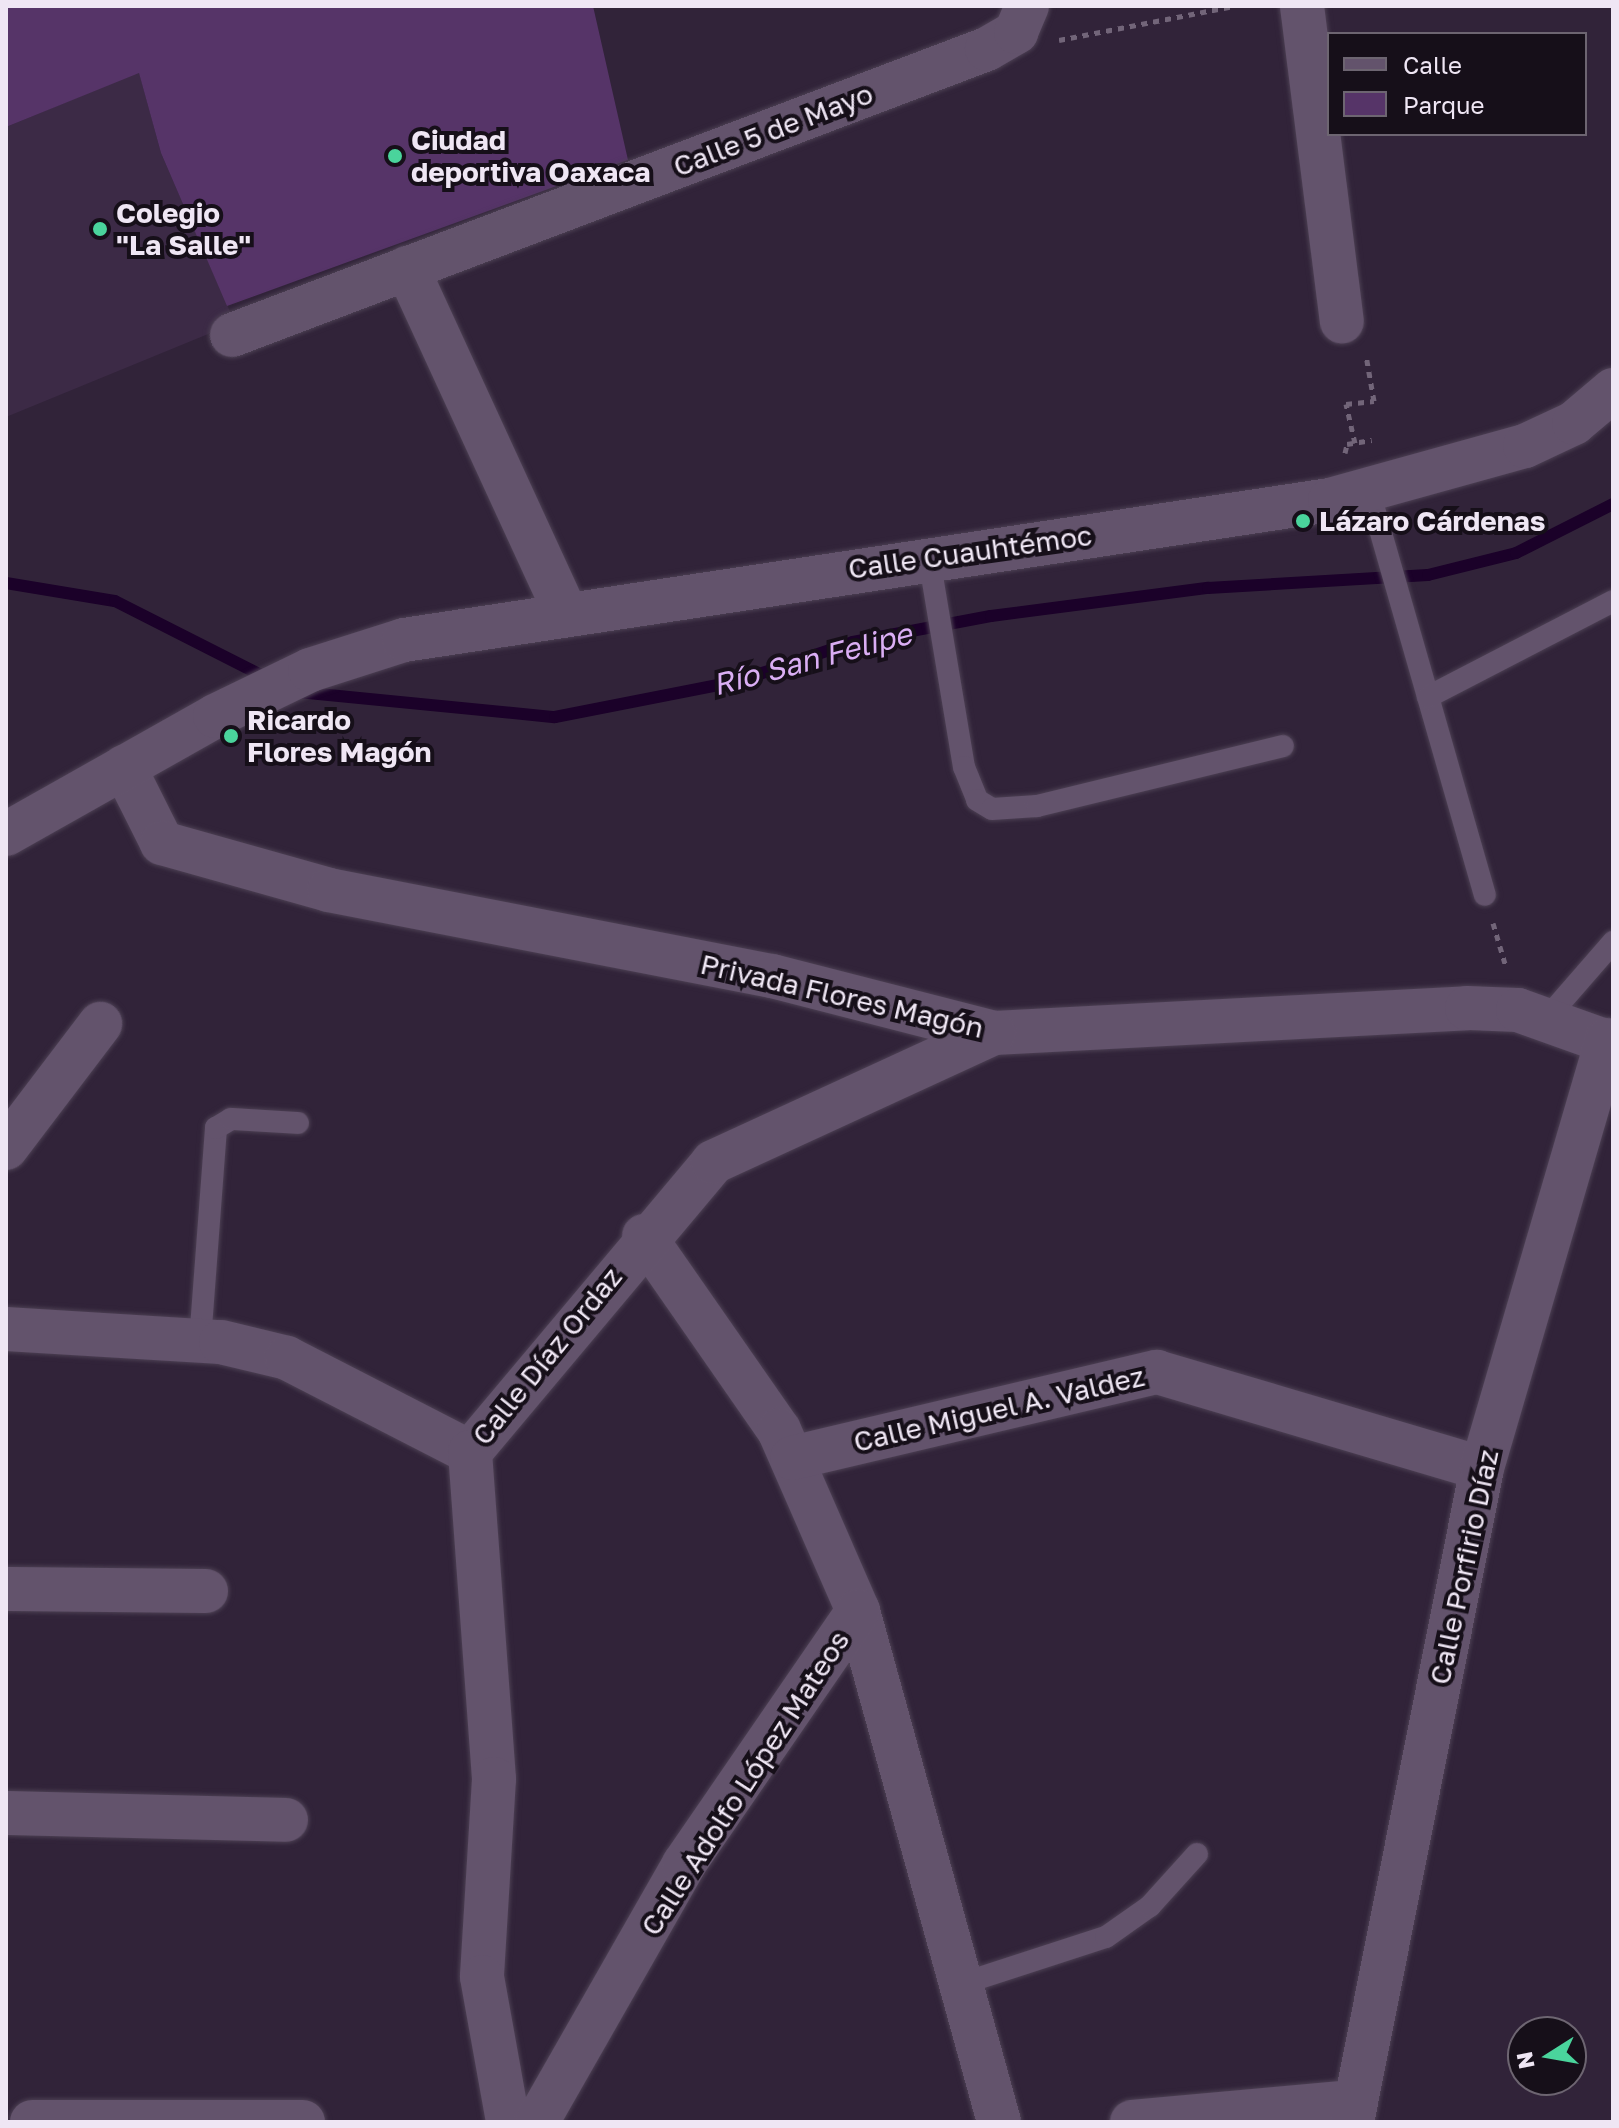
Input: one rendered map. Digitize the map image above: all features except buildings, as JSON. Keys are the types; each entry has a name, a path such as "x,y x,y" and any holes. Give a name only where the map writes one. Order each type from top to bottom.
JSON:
{"street":[{"path":"1302,6 1342,321"},
{"name":"Calle 5 de Mayo","path":"232,335 407,268 1021,19"},
{"path":"407,268 565,611"},
{"name":"Calle Cuauhtémoc","path":"6,834 215,716 310,670 404,640 565,611 932,573 1373,504 1525,446 1574,423 1613,390"},
{"name":"Privada Flores Magón","path":"124,767 162,843 329,890 772,976 994,1033 1467,1008 1547,1018 1610,1042"},
{"path":"6,1148 100,1024"},
{"name":"Calle Díaz Ordaz","path":"6,1329 200,1341 299,1363 470,1452 644,1236 713,1162 994,1033"},
{"name":"Calle Porfirio Díaz","path":"1353,2112 1482,1468 1610,1042"},
{"name":"Calle Adolfo López Mateos","path":"644,1236 792,1458 858,1611 999,2122"},
{"name":"Calle Miguel A. Valdez","path":"792,1458 1157,1372 1482,1468"},
{"path":"470,1452 494,1779 482,1977 508,2122"},
{"path":"6,1589 206,1591"},
{"name":"Calle Adolfo López Mateos","path":"537,2122 684,1864 858,1611"},
{"path":"6,1813 286,1820"},
{"path":"1132,2122 1353,2112"},
{"path":"32,2122 303,2122"}],"lane":[{"path":"1373,504 1485,895"},
{"path":"932,573 969,787 992,809 1037,806 1283,746"},
{"path":"1428,697 1613,601"},
{"path":"1547,1018 1613,942"},
{"path":"200,1341 216,1128 231,1119 298,1123"},
{"path":"961,1984 1106,1937 1150,1906 1197,1854"}],"path":[{"path":"1021,19 1053,41 1234,6"},
{"path":"1342,321 1335,341 1365,350 1374,401 1346,404 1355,443"},
{"path":"1485,895 1509,978"}],"shaded area":[{"name":"Colegio \"La Salle\"","path":"139,72 161,153 235,323 6,417 6,127"}],"green space":[{"name":"Ciudad deportiva Oaxaca","path":"6,6 593,6 628,160 227,306 161,153 139,73 6,127"}],"waterway":[{"name":"Río San Felipe","path":"298,692 555,717 739,681 853,642 991,616 1208,588 1428,575 1516,553 1613,504"},
{"name":"Río San Felipe","path":"6,583 115,601 267,678"}],"place":[{"name":"Ciudad deportiva Oaxaca","path":"395,156"},
{"name":"Colegio \"La Salle\"","path":"100,229"},
{"name":"Lázaro Cárdenas","path":"1303,521"},
{"name":"Ricardo Flores Magón","path":"231,736"}]}
